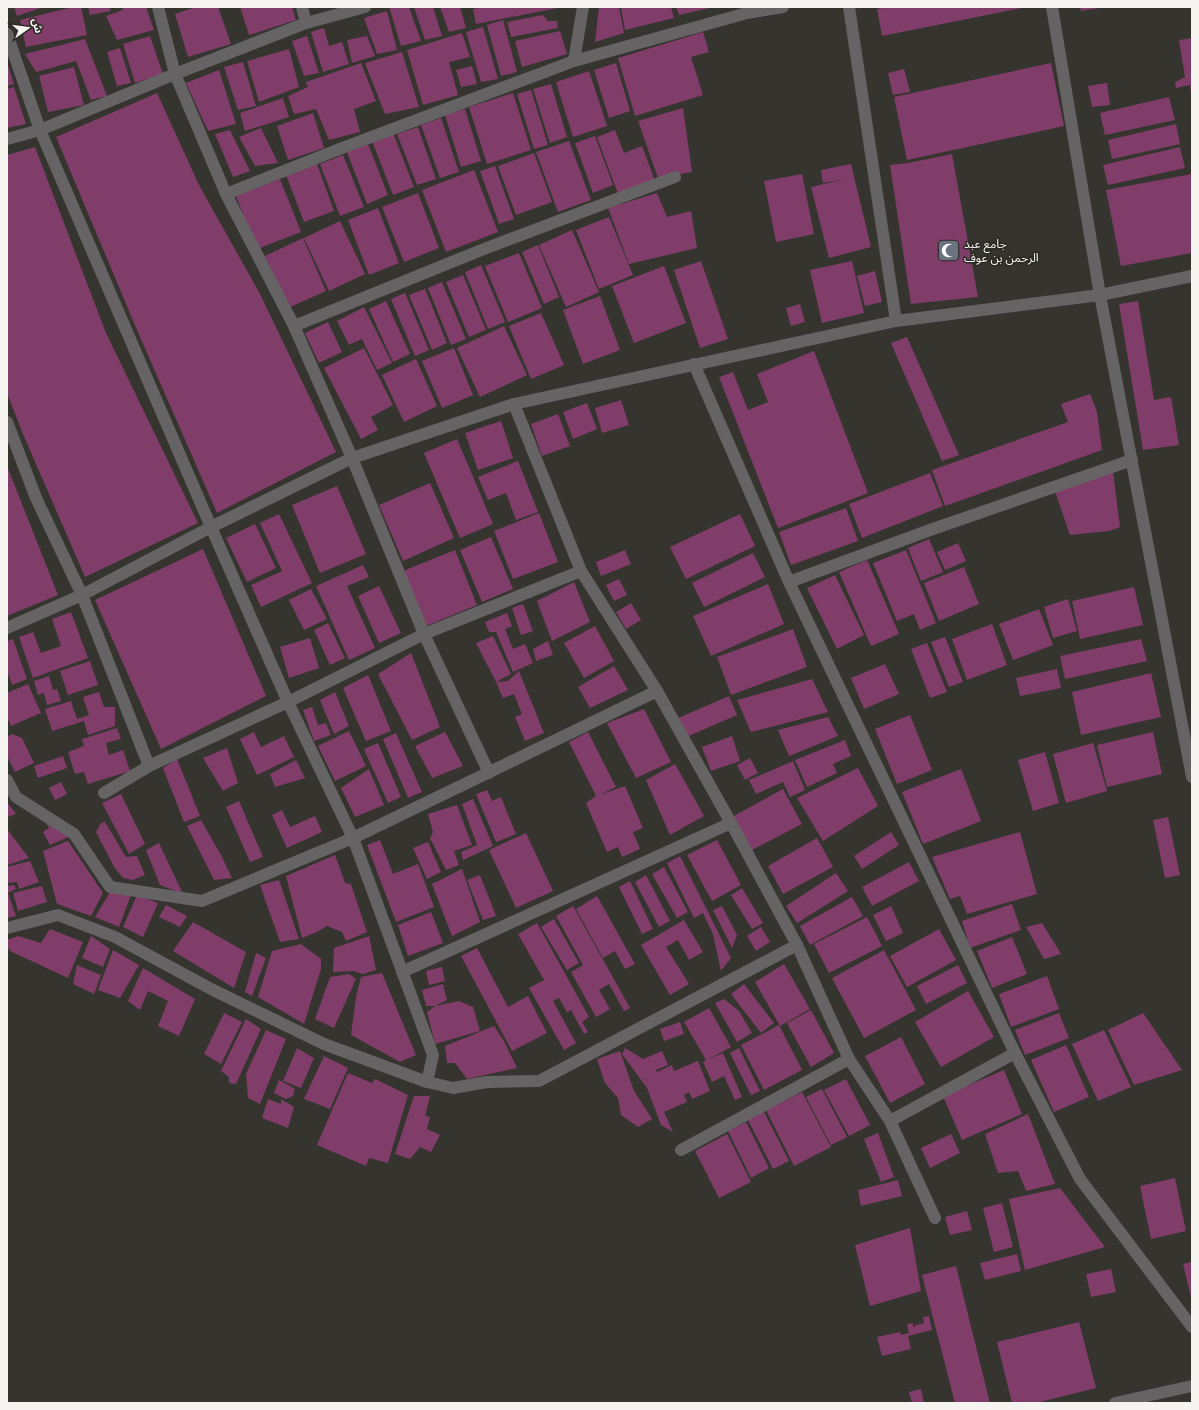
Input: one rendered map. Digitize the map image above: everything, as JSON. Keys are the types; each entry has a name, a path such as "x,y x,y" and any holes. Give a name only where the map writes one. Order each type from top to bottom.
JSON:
{"street":[{"path":"158,7 175,74 226,194 294,326 352,458 424,634 489,773"},
{"path":"302,7 306,23"},
{"path":"7,139 40,130 175,74 306,23 365,7"},
{"path":"574,61 583,7"},
{"path":"226,194 342,148 574,61 747,12 783,7"},
{"path":"849,7 896,321"},
{"path":"1052,7 1100,296 1192,777"},
{"path":"7,34 40,130 210,527 288,702 353,838 433,1055 427,1082"},
{"path":"294,326 484,249 675,177"},
{"path":"7,628 82,595 210,527 352,458 514,404 896,321 1100,296 1192,276"},
{"path":"694,364 789,582 1015,1053 1080,1179 1192,1327"},
{"path":"514,404 581,571 657,691 731,823 797,945 849,1059 890,1121 935,1218"},
{"path":"7,422 36,498 82,595 149,766"},
{"path":"789,582 930,530 1132,460"},
{"path":"104,793 149,766 288,702 424,634 581,571"},
{"path":"7,780 16,796 74,834 110,887 202,901 353,838 657,691"},
{"path":"402,972 731,823"},
{"path":"7,928 58,915 115,937 213,990 324,1044 427,1082 453,1088 488,1082 539,1081 797,945"},
{"path":"890,1121 1015,1053"},
{"path":"681,1150 849,1059"},
{"path":"1115,1403 1192,1386"}],"building":[{"path":"14,7 44,7 17,16"},
{"path":"73,7 81,7 87,35 26,47 20,20"},
{"path":"88,7 109,7 111,11 90,15"},
{"path":"122,7 146,7 154,30 117,40 106,16 123,10"},
{"path":"196,7 218,7 231,44 188,57 175,14"},
{"path":"240,7 292,7 296,20 249,35"},
{"path":"389,7 409,7 421,41 401,46"},
{"path":"414,7 433,7 442,36 425,40"},
{"path":"440,7 460,7 466,28 449,32"},
{"path":"484,7 558,8 476,24 473,9"},
{"path":"599,7 619,7 624,33 595,42"},
{"path":"671,7 674,18 625,30 621,8"},
{"path":"676,7 710,7 710,8 679,15"},
{"path":"888,7 1022,8 882,36 877,9"},
{"path":"1080,7 1099,7 1099,8 1081,11"},
{"path":"387,11 397,50 377,54 364,18"},
{"path":"543,15 548,21 557,21 558,28 511,37 507,22"},
{"path":"503,20 517,72 501,76 487,25"},
{"path":"483,27 498,79 481,82 466,32"},
{"path":"324,28 329,46 342,42 349,64 323,72 311,32"},
{"path":"560,31 567,54 522,67 515,41"},
{"path":"703,32 709,52 691,57 703,95 635,116 618,58"},
{"path":"462,33 470,57 449,62 458,95 423,105 407,50"},
{"path":"150,36 163,74 135,83 123,44"},
{"path":"307,36 319,73 304,76 292,41"},
{"path":"367,36 375,56 352,63 347,40"},
{"path":"1192,38 1191,93 1190,85 1176,88 1175,82 1185,77 1179,40"},
{"path":"85,39 107,96 91,100 76,61 36,72 25,54"},
{"path":"120,48 131,83 117,86 107,52"},
{"path":"289,49 299,87 259,102 247,61"},
{"path":"402,52 419,107 385,114 365,63"},
{"path":"7,62 14,84 7,86"},
{"path":"243,62 256,106 238,110 224,67"},
{"path":"361,63 376,101 354,109 360,132 329,140 316,109 294,114 288,96 308,87 306,82"},
{"path":"616,63 630,111 609,118 594,70"},
{"path":"1051,63 1064,126 907,160 894,97"},
{"path":"472,66 477,84 461,87 456,70"},
{"path":"74,67 84,105 48,112 39,76"},
{"path":"904,69 910,92 893,95 888,73"},
{"path":"219,70 236,124 208,131 186,83"},
{"path":"589,71 607,126 573,137 556,82"},
{"path":"1107,83 1110,105 1092,107 1088,86"},
{"path":"551,84 567,137 550,143 533,89"},
{"path":"14,87 26,124 7,128 7,89"},
{"path":"531,90 548,145 534,149 517,94"},
{"path":"157,93 199,185 260,294 336,452 217,513 137,330 56,137"},
{"path":"513,93 531,150 487,164 469,107"},
{"path":"1169,97 1175,120 1105,135 1100,113"},
{"path":"283,98 289,117 245,131 240,113"},
{"path":"683,108 692,172 658,178 638,121"},
{"path":"465,109 481,161 461,167 445,115"},
{"path":"313,113 324,148 288,160 277,126"},
{"path":"441,118 459,172 440,178 421,125"},
{"path":"1176,124 1180,144 1112,159 1108,140"},
{"path":"418,127 436,179 417,185 397,134"},
{"path":"261,128 278,163 255,166 239,137"},
{"path":"230,130 250,171 233,177 215,134"},
{"path":"615,130 624,153 642,146 655,181 618,194 597,137"},
{"path":"393,133 414,187 393,195 372,141"},
{"path":"595,136 613,185 593,193 575,143"},
{"path":"569,141 591,200 558,212 536,152"},
{"path":"368,144 388,195 367,204 347,152"},
{"path":"35,147 106,333 198,523 85,577 23,434 7,393 7,155"},
{"path":"1180,147 1185,168 1108,185 1103,165"},
{"path":"534,153 552,202 516,215 498,166"},
{"path":"952,154 978,297 911,304 890,165"},
{"path":"343,155 364,207 340,216 320,164"},
{"path":"316,161 334,211 304,222 285,172"},
{"path":"851,164 871,247 829,258 811,187 845,179 823,183 821,170"},
{"path":"495,166 514,219 499,224 480,171"},
{"path":"474,170 498,232 446,252 422,190"},
{"path":"802,174 814,234 776,242 764,181"},
{"path":"1192,174 1192,253 1121,266 1106,190"},
{"path":"280,179 301,232 257,249 236,196"},
{"path":"418,193 439,248 404,262 382,207"},
{"path":"657,193 667,217 691,211 697,248 629,264 608,208"},
{"path":"378,208 399,263 369,275 348,220"},
{"path":"609,217 633,275 599,289 576,230"},
{"path":"340,221 365,274 329,291 304,238"},
{"path":"572,230 599,292 566,307 539,245"},
{"path":"303,238 326,291 288,308 265,256"},
{"path":"538,245 559,297 544,304 522,252"},
{"path":"519,253 542,308 508,322 485,266"},
{"path":"701,261 728,339 700,348 674,270"},
{"path":"852,261 864,313 822,323 810,270"},
{"path":"481,265 505,322 488,329 465,272"},
{"path":"664,266 686,323 634,343 612,286"},
{"path":"875,271 882,302 865,306 857,276"},
{"path":"463,275 486,330 469,337 446,282"},
{"path":"442,282 466,339 451,345 428,288"},
{"path":"425,289 447,343 432,350 409,295"},
{"path":"405,293 429,350 415,356 391,299"},
{"path":"600,296 620,350 583,364 563,310"},
{"path":"386,301 410,354 393,362 369,309"},
{"path":"1138,301 1154,400 1171,397 1179,445 1143,450 1119,304"},
{"path":"800,304 805,322 791,326 786,308"},
{"path":"364,307 392,363 377,370 362,339 349,345 337,321"},
{"path":"541,313 564,365 531,379 509,326"},
{"path":"328,322 342,352 319,363 305,333"},
{"path":"504,326 527,375 480,397 457,348"},
{"path":"907,337 959,455 942,461 891,343"},
{"path":"364,348 393,405 371,417 378,430 361,439 324,368"},
{"path":"454,348 473,395 442,408 422,361"},
{"path":"814,351 868,493 778,528 719,377 733,372 748,410 768,402 757,374"},
{"path":"416,359 437,406 404,422 382,375"},
{"path":"1090,394 1097,412 1102,450 945,506 932,470 1068,422 1061,404"},
{"path":"621,400 629,425 602,433 595,408"},
{"path":"587,403 597,429 573,439 563,412"},
{"path":"558,414 570,446 542,456 531,424"},
{"path":"501,421 513,458 478,470 465,433"},
{"path":"457,439 493,524 460,538 424,453"},
{"path":"518,461 538,512 516,520 506,493 488,500 478,477"},
{"path":"7,466 58,595 7,616"},
{"path":"1113,472 1120,527 1109,531 1070,535 1055,491"},
{"path":"930,473 943,506 862,538 849,504"},
{"path":"430,483 454,538 403,561 379,505"},
{"path":"337,486 366,554 320,573 292,505"},
{"path":"846,508 858,541 791,565 779,532"},
{"path":"539,513 558,562 513,579 494,531"},
{"path":"279,514 312,583 261,607 251,585 282,571 260,523"},
{"path":"740,514 755,546 686,579 670,547"},
{"path":"255,524 276,568 247,582 226,538"},
{"path":"491,537 513,589 482,602 460,550"},
{"path":"929,539 943,572 921,581 908,548"},
{"path":"958,543 966,561 945,570 937,552"},
{"path":"203,549 266,696 161,749 95,600"},
{"path":"455,550 477,605 426,626 403,571"},
{"path":"625,550 631,564 601,576 596,562"},
{"path":"906,550 936,623 920,630 914,614 897,621 873,563"},
{"path":"753,553 765,577 704,607 692,583"},
{"path":"867,560 899,634 871,646 839,572"},
{"path":"363,565 369,577 347,586 375,648 349,660 316,586"},
{"path":"964,567 979,604 939,621 924,583"},
{"path":"835,575 864,635 837,649 807,588"},
{"path":"619,579 627,595 614,601 606,585"},
{"path":"574,582 590,622 552,641 537,601"},
{"path":"768,584 784,624 711,656 693,616"},
{"path":"379,586 401,633 379,643 358,596"},
{"path":"1134,587 1143,625 1080,639 1072,601"},
{"path":"311,589 327,619 304,630 289,600"},
{"path":"1068,599 1077,631 1053,638 1044,607"},
{"path":"631,603 641,620 626,629 616,612"},
{"path":"523,604 533,631 521,635 512,608"},
{"path":"1039,609 1053,645 1013,660 999,624"},
{"path":"71,612 88,658 33,678 19,637 33,632 41,653 61,646 52,619"},
{"path":"507,613 512,626 505,629 513,649 525,644 533,663 513,672 496,632 489,632 485,622"},
{"path":"328,623 345,658 330,665 314,630"},
{"path":"992,624 1007,665 967,680 952,639"},
{"path":"595,626 614,661 584,678 564,643"},
{"path":"793,629 807,667 731,695 717,657"},
{"path":"493,636 511,674 496,682 476,643"},
{"path":"945,637 963,682 949,687 931,642"},
{"path":"310,638 319,668 289,678 280,647"},
{"path":"13,639 27,679 12,685 7,670 7,641"},
{"path":"1141,639 1147,661 1065,679 1060,656"},
{"path":"548,641 553,655 536,661 533,649"},
{"path":"927,643 947,692 930,698 911,649"},
{"path":"411,653 440,727 412,740 378,674"},
{"path":"90,661 98,685 68,695 60,671"},
{"path":"885,664 899,694 864,709 851,678"},
{"path":"614,666 628,690 590,708 578,687"},
{"path":"1057,669 1061,688 1020,696 1016,678"},
{"path":"519,671 544,733 525,741 515,717 522,714 514,694 503,698 496,682 508,681"},
{"path":"1151,673 1161,717 1081,735 1072,692"},
{"path":"368,675 391,731 366,741 343,688"},
{"path":"49,676 53,690 57,689 61,701 47,705 44,693 38,695 34,681"},
{"path":"812,679 828,712 751,732 737,700"},
{"path":"28,684 41,713 11,726 7,717 7,693"},
{"path":"99,692 104,707 115,707 115,726 88,735 84,721 52,731 45,709 71,701 77,719 89,715 83,697"},
{"path":"335,692 349,726 334,734 320,700"},
{"path":"729,696 737,715 684,738 676,719"},
{"path":"312,707 318,725 326,723 331,735 314,741 303,710"},
{"path":"644,709 671,762 636,778 607,723"},
{"path":"910,715 932,770 897,784 875,729"},
{"path":"828,717 838,736 789,756 778,730"},
{"path":"117,728 121,739 106,743 109,755 123,750 130,771 88,784 84,772 75,774 68,752 84,746 82,739"},
{"path":"349,731 366,766 335,781 318,746"},
{"path":"254,732 261,747 284,736 294,757 257,775 240,739"},
{"path":"445,732 463,766 432,778 415,746"},
{"path":"588,732 616,787 599,795 625,786 643,828 633,832 640,849 622,857 618,847 607,852 586,803 596,796 569,742"},
{"path":"1153,732 1162,774 1107,787 1097,745"},
{"path":"396,733 422,792 408,798 383,739"},
{"path":"12,734 22,738 34,763 15,772 7,756 7,737"},
{"path":"732,736 740,761 711,771 702,747"},
{"path":"845,740 851,756 833,764 837,773 807,787 795,760"},
{"path":"378,743 401,797 388,803 364,749"},
{"path":"1093,743 1107,791 1066,803 1053,754"},
{"path":"227,748 238,783 223,791 203,758"},
{"path":"1045,752 1059,803 1033,811 1018,760"},
{"path":"63,756 67,768 38,778 34,766"},
{"path":"750,758 758,773 745,780 737,765"},
{"path":"177,759 200,816 184,822 163,768"},
{"path":"296,760 305,778 275,787 270,774"},
{"path":"793,761 805,790 790,797 783,782 756,794 749,780"},
{"path":"675,764 704,816 670,835 646,780"},
{"path":"858,768 878,806 823,841 797,798"},
{"path":"369,769 384,805 355,817 341,788"},
{"path":"961,769 981,821 923,844 902,792"},
{"path":"61,782 67,794 55,800 49,788"},
{"path":"783,789 802,824 750,851 732,817"},
{"path":"487,790 492,801 501,797 516,834 496,842 476,794"},
{"path":"121,794 145,844 129,854 102,803"},
{"path":"473,799 493,846 463,860 461,852 477,845 462,804"},
{"path":"239,801 263,857 250,862 226,807"},
{"path":"7,802 16,814 7,817"},
{"path":"457,805 472,845 454,851 459,865 446,870 430,838 433,832 428,814"},
{"path":"282,810 290,827 315,816 322,832 287,848 272,815"},
{"path":"1168,817 1180,875 1165,878 1153,820"},
{"path":"201,820 232,878 214,880 187,826"},
{"path":"105,822 126,857 137,856 145,875 133,880 123,878 114,867 96,832 101,823"},
{"path":"46,823 68,837 50,845 43,832 49,828"},
{"path":"7,829 29,858 7,865"},
{"path":"891,832 899,845 862,869 854,856"},
{"path":"1020,832 1037,894 967,914 960,896 950,899 932,857"},
{"path":"526,833 553,891 516,908 489,850"},
{"path":"817,838 833,867 783,894 768,866"},
{"path":"380,840 393,874 418,864 434,907 396,922 367,845"},
{"path":"717,840 741,885 712,901 687,855"},
{"path":"68,841 103,893 91,916 57,904 43,851"},
{"path":"428,842 441,872 427,879 413,848"},
{"path":"159,843 183,894 160,885 146,850"},
{"path":"335,855 345,883 351,884 367,932 346,941 342,932 327,926 302,938 286,876"},
{"path":"680,856 731,958 721,971 713,934 703,913 694,918 667,863"},
{"path":"30,861 39,882 19,889 17,882 7,883 7,867"},
{"path":"909,862 919,881 872,906 862,887"},
{"path":"664,867 688,912 677,918 652,874"},
{"path":"462,869 480,922 452,936 432,884"},
{"path":"836,873 848,891 797,923 786,906"},
{"path":"480,875 496,916 483,920 467,880"},
{"path":"646,875 670,921 659,927 635,882"},
{"path":"279,880 299,939 280,942 260,885"},
{"path":"630,881 653,929 642,934 619,887"},
{"path":"14,885 16,889 8,893 16,916 7,918 7,886"},
{"path":"42,886 47,902 18,911 13,893"},
{"path":"742,888 763,923 752,929 731,895"},
{"path":"110,892 131,895 119,927 95,917"},
{"path":"137,895 158,903 143,937 123,927"},
{"path":"597,896 635,964 625,969 615,951 603,958 576,909"},
{"path":"852,897 863,916 810,945 800,926"},
{"path":"1012,904 1021,930 970,948 962,921"},
{"path":"166,905 187,916 180,927 159,917"},
{"path":"573,906 630,1008 624,1011 609,984 599,990 610,1009 596,1017 571,972 583,965 556,916"},
{"path":"722,906 737,935 732,948 713,910"},
{"path":"891,906 903,933 886,941 873,915"},
{"path":"431,912 443,943 408,956 398,925"},
{"path":"867,917 882,946 829,973 814,944"},
{"path":"554,919 579,963 567,970 541,927"},
{"path":"684,920 703,952 689,960 678,940 666,947 689,984 670,995 641,945"},
{"path":"193,922 246,952 234,988 173,951"},
{"path":"537,923 589,1017 582,1022 588,1032 584,1034 571,1010 567,1012 559,998 553,1001 576,1043 564,1050 529,988 544,980 518,934"},
{"path":"1042,923 1061,954 1044,959 1026,927"},
{"path":"761,927 770,942 756,951 747,936"},
{"path":"50,929 83,942 68,978 10,951 7,946 7,940 18,936 41,943"},
{"path":"939,929 956,960 907,987 890,956"},
{"path":"91,936 110,949 103,967 82,958"},
{"path":"369,936 376,970 363,974 354,971 333,972 334,948"},
{"path":"1012,937 1027,974 992,988 977,951"},
{"path":"301,944 321,959 321,969 304,1024 258,997 272,951"},
{"path":"477,948 508,1007 528,996 547,1033 512,1051 461,956"},
{"path":"113,950 139,965 120,998 98,990"},
{"path":"884,950 916,1010 864,1038 832,978"},
{"path":"256,953 266,958 252,996 245,992"},
{"path":"784,964 810,1009 780,1026 755,982"},
{"path":"77,965 101,975 94,994 73,984"},
{"path":"958,965 967,983 926,1004 917,986"},
{"path":"442,967 445,981 429,985 426,971"},
{"path":"143,968 195,999 179,1036 158,1026 168,1001 148,991 140,1010 128,1001"},
{"path":"382,973 416,1055 400,1062 351,1035 356,997 361,977"},
{"path":"349,974 356,979 334,1028 315,1019 330,977"},
{"path":"1047,976 1059,1009 1011,1027 999,994"},
{"path":"443,984 447,1000 435,1006 426,1006 422,990"},
{"path":"744,984 774,1023 761,1033 731,994"},
{"path":"968,991 994,1037 941,1067 915,1022"},
{"path":"724,999 739,1011 752,1033 737,1042 715,1003"},
{"path":"459,1001 473,1007 480,1031 435,1044 427,1012 435,1006"},
{"path":"709,1008 731,1047 709,1059 723,1053 742,1097 735,1100 724,1076 712,1082 703,1062 706,1060 684,1022"},
{"path":"811,1010 834,1053 811,1067 787,1023"},
{"path":"224,1013 242,1022 221,1064 204,1054"},
{"path":"1059,1013 1069,1038 1025,1055 1015,1030"},
{"path":"1143,1013 1182,1070 1134,1085 1108,1030"},
{"path":"246,1019 261,1029 236,1084 229,1083 229,1077 221,1071"},
{"path":"680,1022 684,1034 664,1041 660,1029"},
{"path":"779,1025 802,1070 764,1090 741,1045"},
{"path":"494,1026 505,1043 517,1068 467,1079 455,1063 447,1063 445,1046"},
{"path":"266,1030 286,1039 260,1104 248,1098 246,1074"},
{"path":"1104,1030 1131,1087 1098,1101 1072,1044"},
{"path":"901,1037 925,1084 890,1103 865,1056"},
{"path":"1066,1045 1089,1097 1054,1112 1031,1060"},
{"path":"297,1048 314,1058 301,1088 283,1081"},
{"path":"625,1048 643,1059 662,1051 668,1065 656,1070 657,1072 672,1065 674,1071 698,1061 710,1091 692,1099 689,1092 684,1095 687,1102 664,1112 673,1132 661,1125 647,1088 622,1054"},
{"path":"739,1048 760,1091 751,1095 730,1053"},
{"path":"620,1051 634,1091 652,1119 638,1127 621,1115 618,1098 605,1083 597,1059"},
{"path":"324,1056 348,1068 330,1109 304,1099"},
{"path":"1004,1070 1022,1114 962,1140 943,1096"},
{"path":"348,1073 372,1083 375,1079 408,1095 388,1163 369,1158 366,1166 317,1145"},
{"path":"846,1079 870,1125 849,1136 824,1090"},
{"path":"279,1080 295,1089 293,1096 286,1099 274,1093"},
{"path":"822,1089 847,1137 831,1145 806,1097"},
{"path":"802,1092 831,1147 794,1166 766,1110"},
{"path":"414,1096 430,1096 425,1116 430,1117 427,1129 440,1135 431,1152 420,1147 410,1159 395,1154"},
{"path":"268,1099 281,1104 281,1099 294,1107 288,1128 262,1118"},
{"path":"763,1110 789,1161 773,1169 747,1118"},
{"path":"1028,1114 1055,1184 1026,1191 1018,1171 998,1173 985,1134"},
{"path":"746,1122 769,1168 751,1178 728,1131"},
{"path":"878,1133 894,1177 881,1182 864,1139"},
{"path":"727,1134 751,1182 719,1198 695,1151"},
{"path":"951,1134 960,1153 930,1168 921,1148"},
{"path":"1175,1178 1186,1231 1151,1239 1140,1186"},
{"path":"898,1180 902,1196 861,1206 858,1190"},
{"path":"1060,1188 1105,1247 1025,1270 1009,1199"},
{"path":"1002,1203 1013,1247 994,1252 983,1208"},
{"path":"967,1211 972,1230 950,1235 945,1217"},
{"path":"910,1228 921,1291 870,1306 855,1245"},
{"path":"1017,1254 1021,1271 985,1280 980,1263"},
{"path":"1192,1262 1192,1297 1191,1297 1183,1264"},
{"path":"956,1266 990,1403 955,1403 922,1275"},
{"path":"1111,1269 1116,1292 1091,1297 1086,1274"},
{"path":"929,1316 932,1330 908,1336 911,1349 882,1356 877,1337 900,1332 901,1335 909,1333 907,1324 913,1323 913,1327 916,1326 924,1323 923,1317"},
{"path":"1079,1322 1096,1388 1036,1403 1012,1403 997,1342"},
{"path":"921,1389 924,1403 912,1403 909,1392"}],"place":[{"name":"جامع عبد الرحمن بن عوف","path":"948,251"}]}
